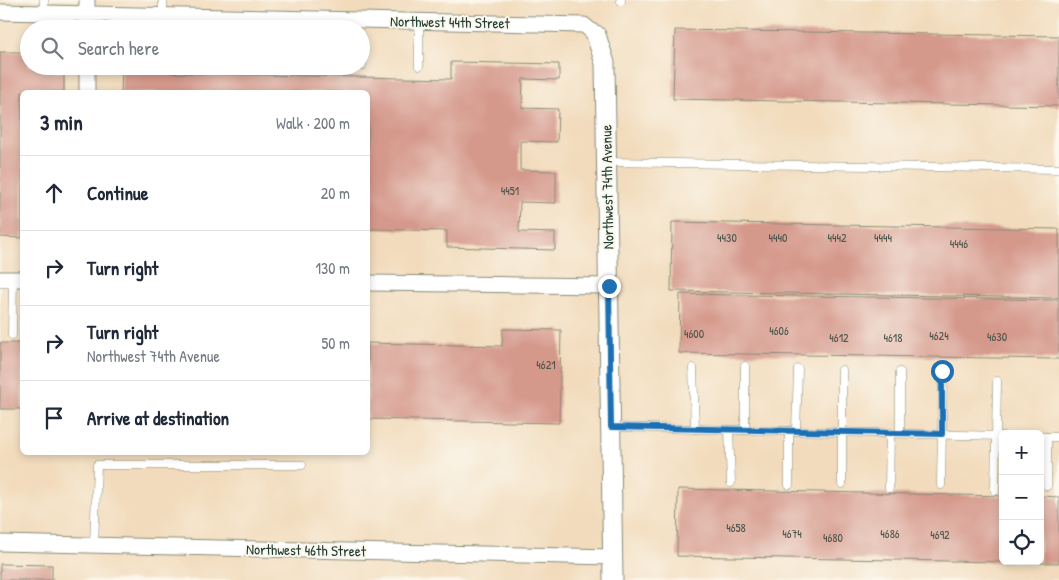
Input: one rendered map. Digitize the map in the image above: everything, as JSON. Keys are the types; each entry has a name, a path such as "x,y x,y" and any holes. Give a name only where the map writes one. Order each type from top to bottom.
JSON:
{"street":[{"name":"Northwest 44th Street","path":"0,12 44,6 87,14 163,8 235,20"},
{"name":"Northwest 44th Street","path":"370,24 419,21 584,25 596,35"},
{"name":"Northwest 74th Avenue","path":"596,35 605,63 613,580"},
{"path":"87,75 87,90"},
{"path":"370,283 609,286"},
{"name":"Northwest 46th Street","path":"0,543 612,557"}],"lane":[{"path":"419,21 419,66"},
{"path":"607,162 1059,169"},
{"path":"12,279 12,335"},
{"path":"745,366 745,430"},
{"path":"694,368 695,429"},
{"path":"789,485 798,369"},
{"path":"842,370 842,484"},
{"path":"941,486 942,371"},
{"path":"900,372 900,433"},
{"path":"995,491 999,436 997,381"},
{"path":"611,427 999,436"},
{"path":"729,430 731,483"},
{"path":"890,433 890,488"},
{"path":"1047,486 1044,437 1059,437"},
{"path":"94,545 97,465 302,465"}],"building":[{"path":"675,30 1059,36 1059,106 673,99"},
{"path":"0,52 20,52 20,75 64,75 64,90 20,90 20,238 0,237"},
{"path":"451,62 559,64 559,80 523,79 522,108 558,109 557,142 520,141 520,170 556,171 556,203 520,202 519,232 555,233 555,250 447,247 447,231 370,229 370,90 121,90 122,75 264,75 451,79"},
{"path":"672,222 1059,229 1059,298 671,291"},
{"path":"680,294 1059,300 1059,359 679,353"},
{"path":"503,329 561,330 559,423 370,419 370,343 502,346"},
{"path":"0,343 20,343 20,409 0,409"},
{"path":"678,489 999,496 999,562 677,556"},
{"path":"1044,496 1059,497 1059,563 1044,563"},
{"path":"0,564 52,565 52,580 0,580"}],"route":[{"path":"609,286 611,427 942,434 942,371"}]}
